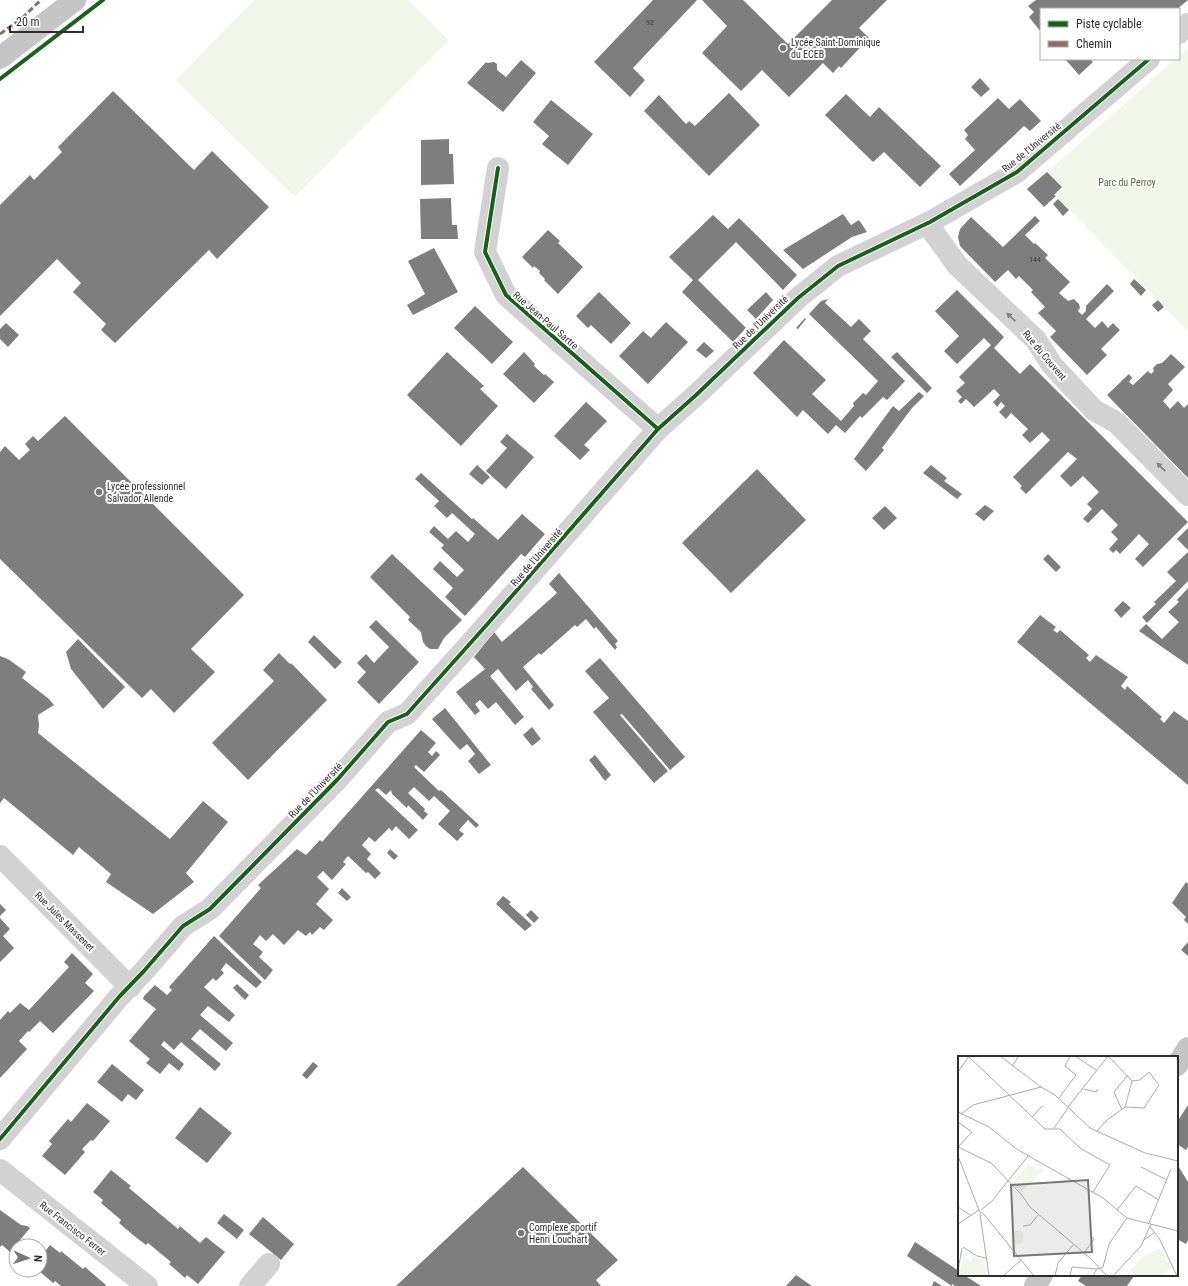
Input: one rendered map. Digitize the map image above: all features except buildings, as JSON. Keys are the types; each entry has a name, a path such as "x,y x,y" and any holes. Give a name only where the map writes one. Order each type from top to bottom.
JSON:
{"main road":[{"path":"0,58 75,0"},
{"path":"1178,1063 1188,1048"},
{"path":"1035,1286 1041,1276"}],"street":[{"path":"1180,32 1188,24"},
{"name":"Rue de l'Université","path":"0,1139 119,997 144,972 183,926 210,909 337,780 388,722 407,714 658,429 798,298 838,266 930,222 1017,172 1148,60"},
{"name":"Rue Jean-Paul Sartre","path":"498,168 484,252 506,295 658,429"},
{"name":"Rue du Couvent","path":"930,222 934,233 957,265 1036,340 1052,365 1094,410 1117,423 1188,495"},
{"name":"Rue Jules Massenet","path":"0,856 130,987"},
{"name":"Rue Francisco Ferrer","path":"0,1170 147,1286"},
{"path":"250,1286 269,1264"}],"green space":[{"path":"254,0 408,0 449,40 295,197 176,80"},
{"name":"Parc du Perroy","path":"1188,48 1188,331 1056,196 1062,187 1047,172 1175,60 1180,60 1180,55"}],"marked path":[{"path":"0,34 22,18 41,0"}],"cycle path":[{"path":"0,79 103,0"},
{"path":"0,1139 119,997 183,926 210,909 337,780 388,722 407,714 658,429 798,298 838,266 930,222 1017,172 1148,60"},
{"path":"498,168 485,252 506,295 658,429"}],"place":[{"name":"Lycée Saint-Dominique du ECEB","path":"783,48"},
{"name":"Lycée professionnel Salvador Allende","path":"99,492"},
{"name":"Complexe sportif Henri Louchart","path":"521,1233"}]}
